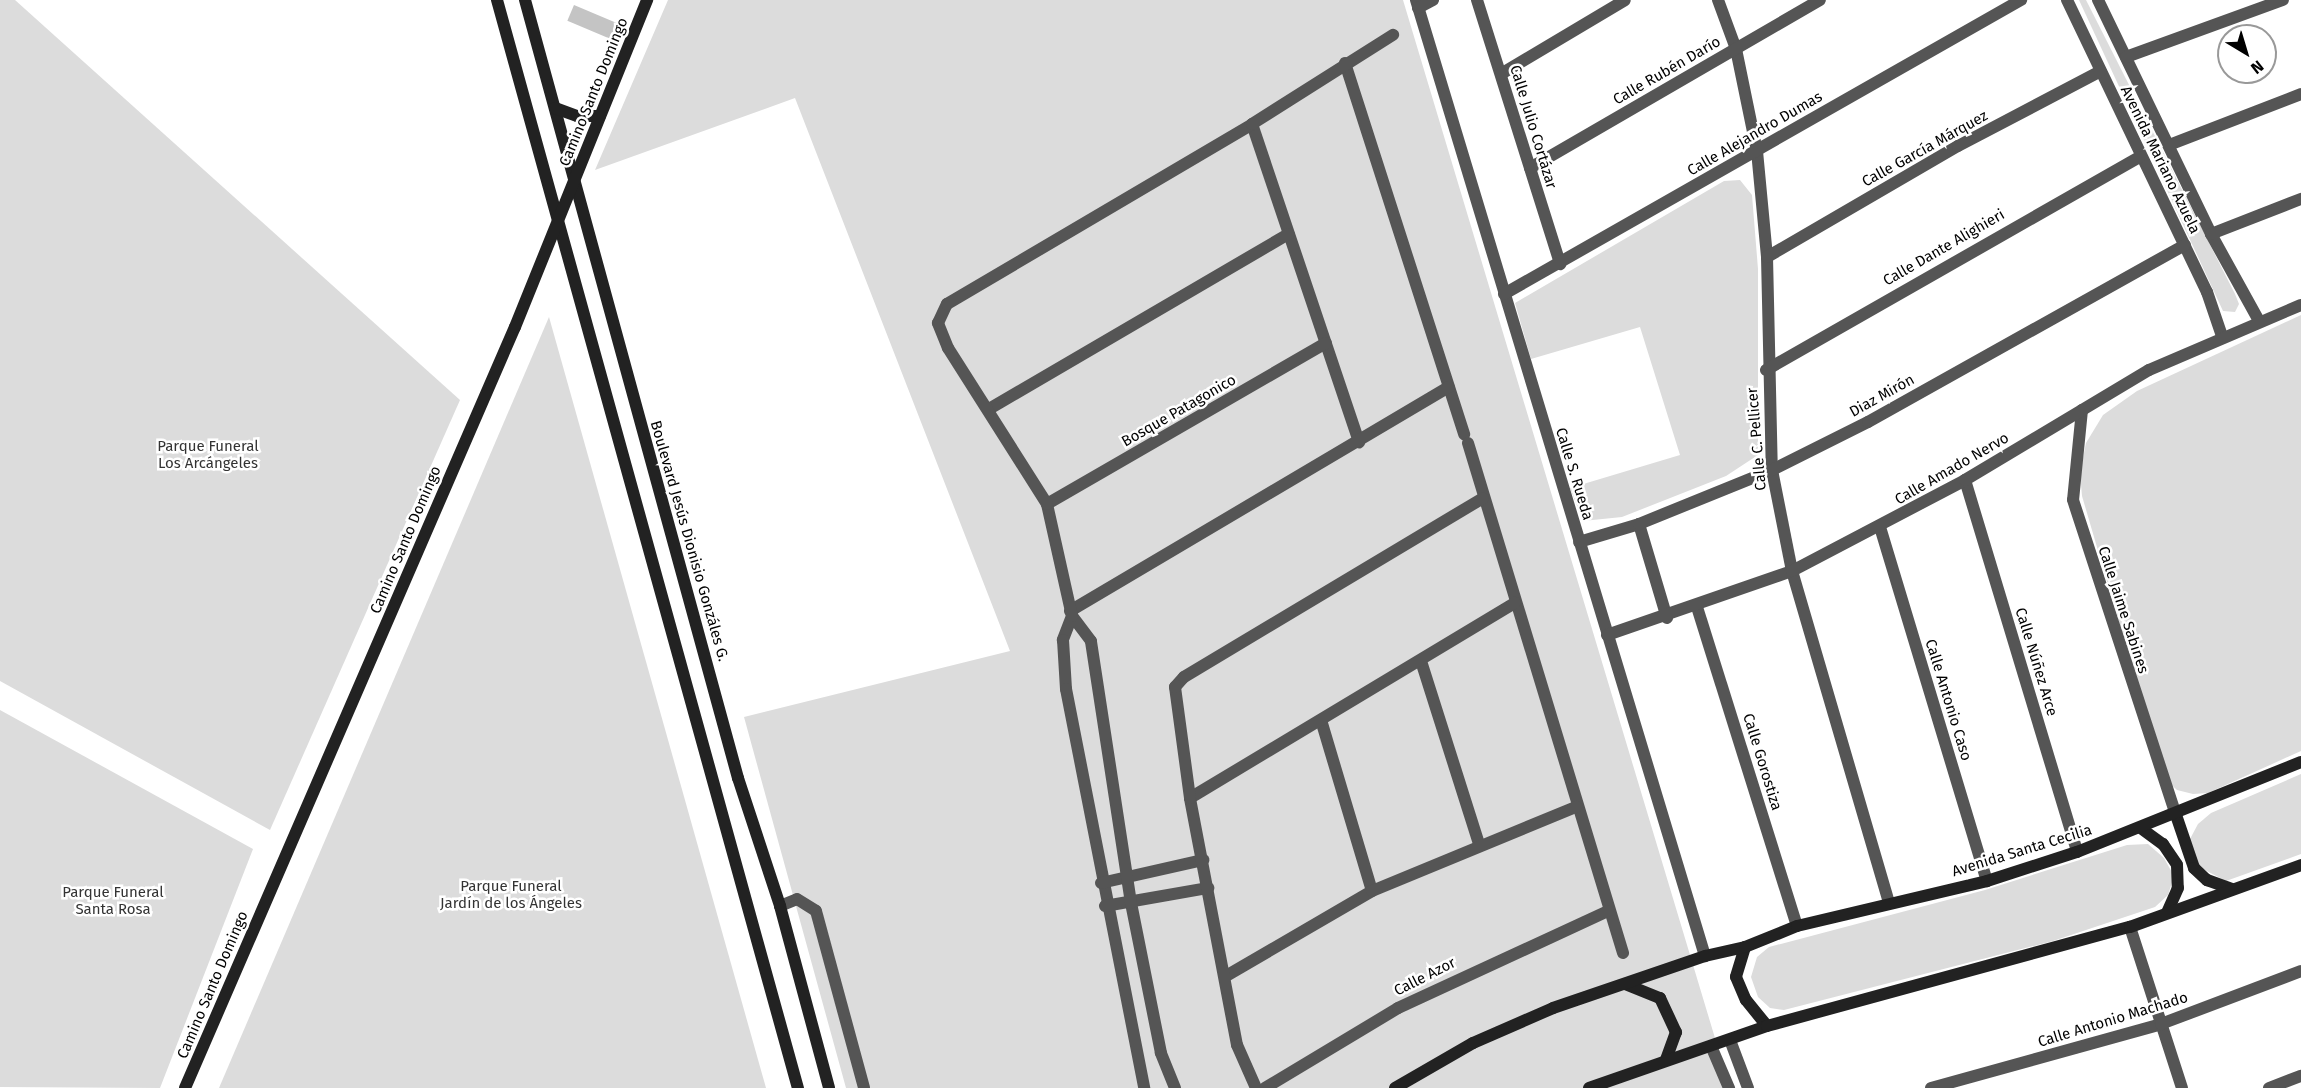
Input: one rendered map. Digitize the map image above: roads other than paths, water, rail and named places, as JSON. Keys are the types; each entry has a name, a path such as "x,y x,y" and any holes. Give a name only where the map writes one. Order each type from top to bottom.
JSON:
{"street":[{"path":"497,0 798,1088"},
{"name":"Boulevard Jesús Dionisio Gonzáles G.","path":"525,0 738,778 780,906 829,1088"},
{"name":"Camino Santo Domingo","path":"185,1088 515,327 556,220 647,0"},
{"path":"1417,4 1433,0"},
{"name":"Calle Julio Cortázar","path":"1477,0 1560,264"},
{"path":"1501,74 1624,0"},
{"name":"Calle C. Pellicer","path":"1718,0 1736,49 1757,151 1767,256 1766,370 1772,470 1791,571 1889,902"},
{"name":"Calle Rubén Darío","path":"1530,168 1820,0"},
{"name":"Calle Alejandro Dumas","path":"1504,294 2021,0"},
{"name":"Avenida Mariano Azuela","path":"2067,0 2139,157 2185,246 2222,336"},
{"name":"Avenida Mariano Azuela","path":"2098,0 2211,234 2259,321"},
{"path":"2126,57 2283,0"},
{"name":"Calle S. Rueda","path":"1417,4 1704,956"},
{"path":"1175,1088 1161,1053 1126,878 1091,641 1071,614 1047,504 989,409 948,348 938,323 947,304 1252,124 1345,63 1393,35"},
{"path":"1345,63 1466,439 1576,807 1623,952"},
{"name":"Calle García Márquez","path":"1767,256 1958,146 2101,71"},
{"path":"2169,146 2301,94"},
{"path":"555,108 577,116 600,116"},
{"path":"1252,124 1359,442"},
{"name":"Calle Dante Alighieri","path":"1766,370 2139,157"},
{"path":"2211,234 2301,199"},
{"path":"989,409 1290,234"},
{"name":"Diaz Mirón","path":"1579,542 1639,524 1772,470 1868,422 2185,246"},
{"name":"Calle Amado Nervo","path":"1607,635 1667,618 1791,571 1880,527 1965,480 2082,410 2222,336 2301,305"},
{"name":"Bosque Patagonico","path":"1047,504 1326,344"},
{"path":"1144,1088 1105,906 1066,689 1063,640 1071,614 1449,387"},
{"name":"Calle Jaime Sabines","path":"2082,410 2073,500 2176,815"},
{"name":"Calle Núñez Arce","path":"1965,480 2077,852"},
{"path":"1256,1088 1237,1045 1226,976 1190,798 1174,699 1184,677 1483,498"},
{"path":"1639,524 1667,618"},
{"name":"Calle Antonio Caso","path":"1880,527 1987,881"},
{"path":"1190,798 1515,603"},
{"name":"Calle Gorostiza","path":"1697,607 1797,926"},
{"path":"1421,661 1479,844"},
{"path":"1321,720 1372,891"},
{"name":"Avenida Santa Cecilia","path":"1395,1088 1473,1043 1625,984 1704,956 1745,947 1797,926 1889,902 1987,881 2077,852 2142,829 2301,762"},
{"path":"1226,976 1372,891 1479,844 1576,807"},
{"path":"2176,815 2194,868 2207,880 2232,890"},
{"path":"2142,829 2163,844 2178,865 2178,888 2167,913"},
{"path":"1101,883 1203,860"},
{"path":"1589,1088 1767,1026 2130,927 2301,865"},
{"path":"1105,906 1208,888"},
{"path":"780,906 797,899 816,911 864,1088"},
{"name":"Calle Azor","path":"1265,1088 1398,1008 1608,911"},
{"path":"2130,927 2182,1088"},
{"path":"1745,947 1736,977 1746,1000 1767,1026"},
{"name":"Calle Antonio Machado","path":"1931,1088 2161,1024 2301,971"},
{"path":"1625,984 1660,998 1676,1032 1666,1060"},
{"path":"1730,1040 1748,1088"},
{"path":"1711,1046 1729,1088"},
{"path":"2269,1088 2301,1076"}],"park label":[{"name":"Parque Funeral Los Arcángeles","path":"208,454"},
{"name":"Parque Funeral Jardín de los Ángeles","path":"511,894"},
{"name":"Parque Funeral Santa Rosa","path":"113,900"}]}
